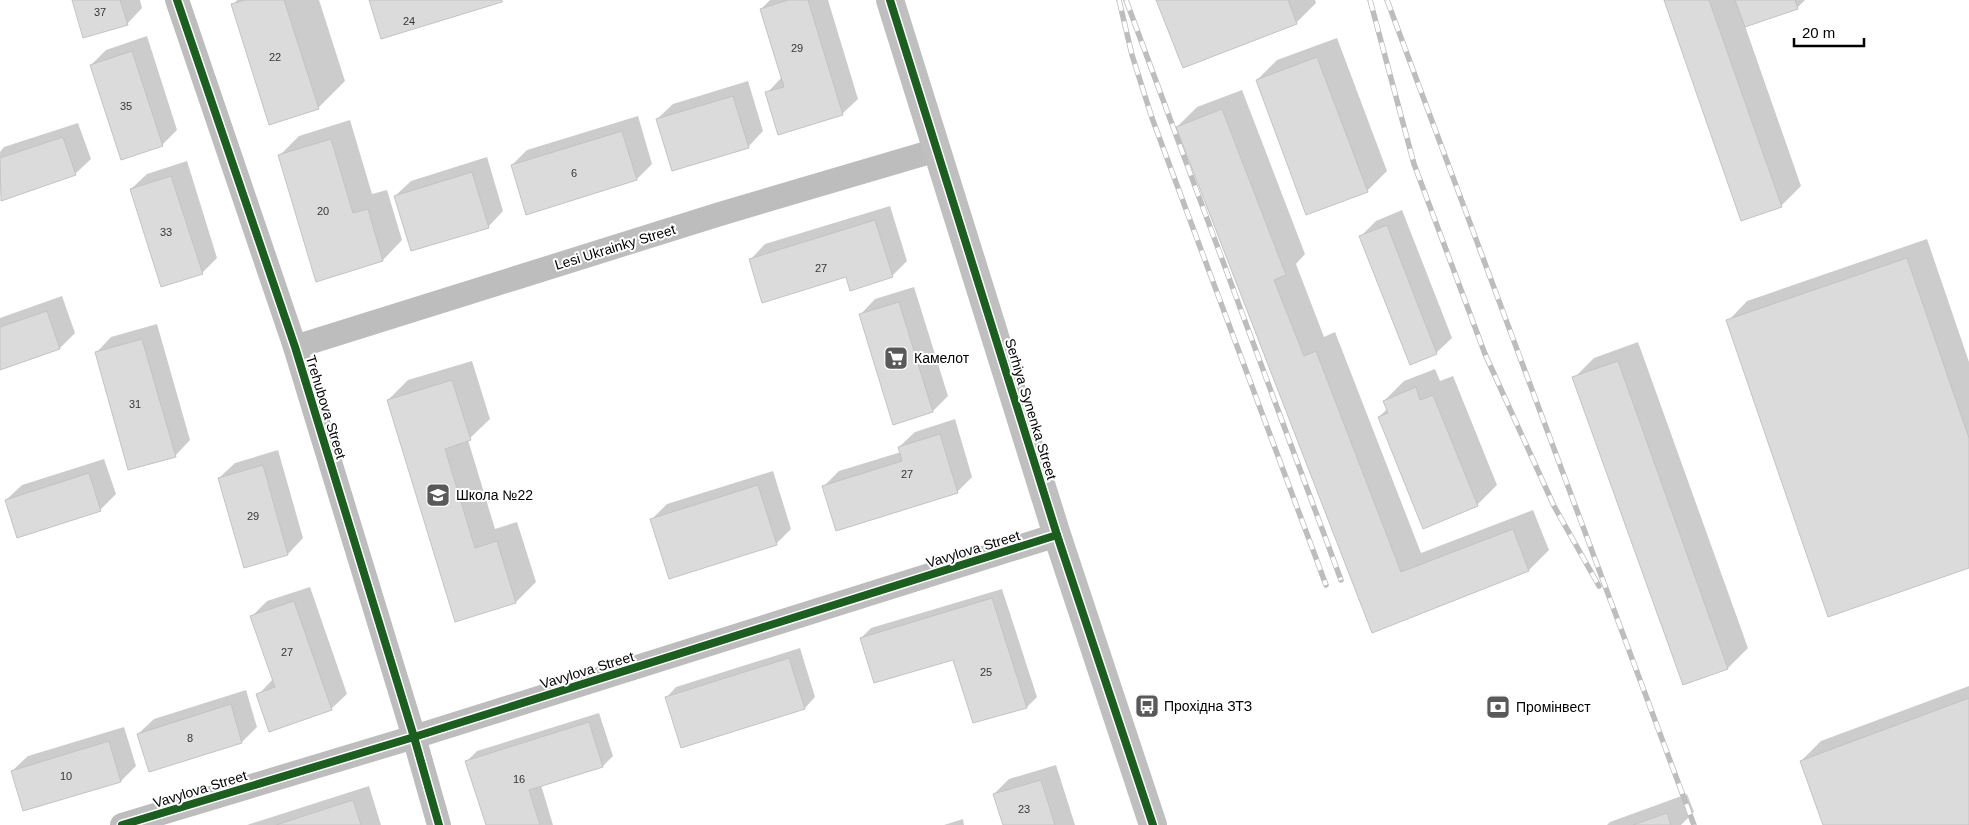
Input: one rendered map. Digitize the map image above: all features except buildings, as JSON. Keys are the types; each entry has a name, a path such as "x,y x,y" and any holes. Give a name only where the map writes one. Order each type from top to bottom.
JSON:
{"street":[{"name":"Trehubova Street","path":"177,0 295,347 439,825"},
{"name":"Serhiya Synenka Street","path":"890,0 1057,535 1153,825"},
{"name":"Lesi Ukrainky Street","path":"295,347 720,214 937,150"},
{"name":"Vavylova Street","path":"122,825 414,737 1057,535"}],"railway":[{"path":"1119,0 1132,55 1152,118 1326,585"},
{"path":"1126,0 1341,580"},
{"path":"1370,0 1414,164 1485,354 1554,506 1599,586"},
{"path":"1387,0 1694,825"}],"cycle path":[{"path":"177,0 295,347 439,825"},
{"path":"890,0 1057,535 1153,825"},
{"path":"122,825 414,737 1057,535"}],"place":[{"name":"Камелот","path":"896,358"},
{"name":"Школа №22","path":"438,495"},
{"name":"Прохідна ЗТЗ","path":"1147,706"},
{"name":"Промінвест","path":"1498,707"}]}
